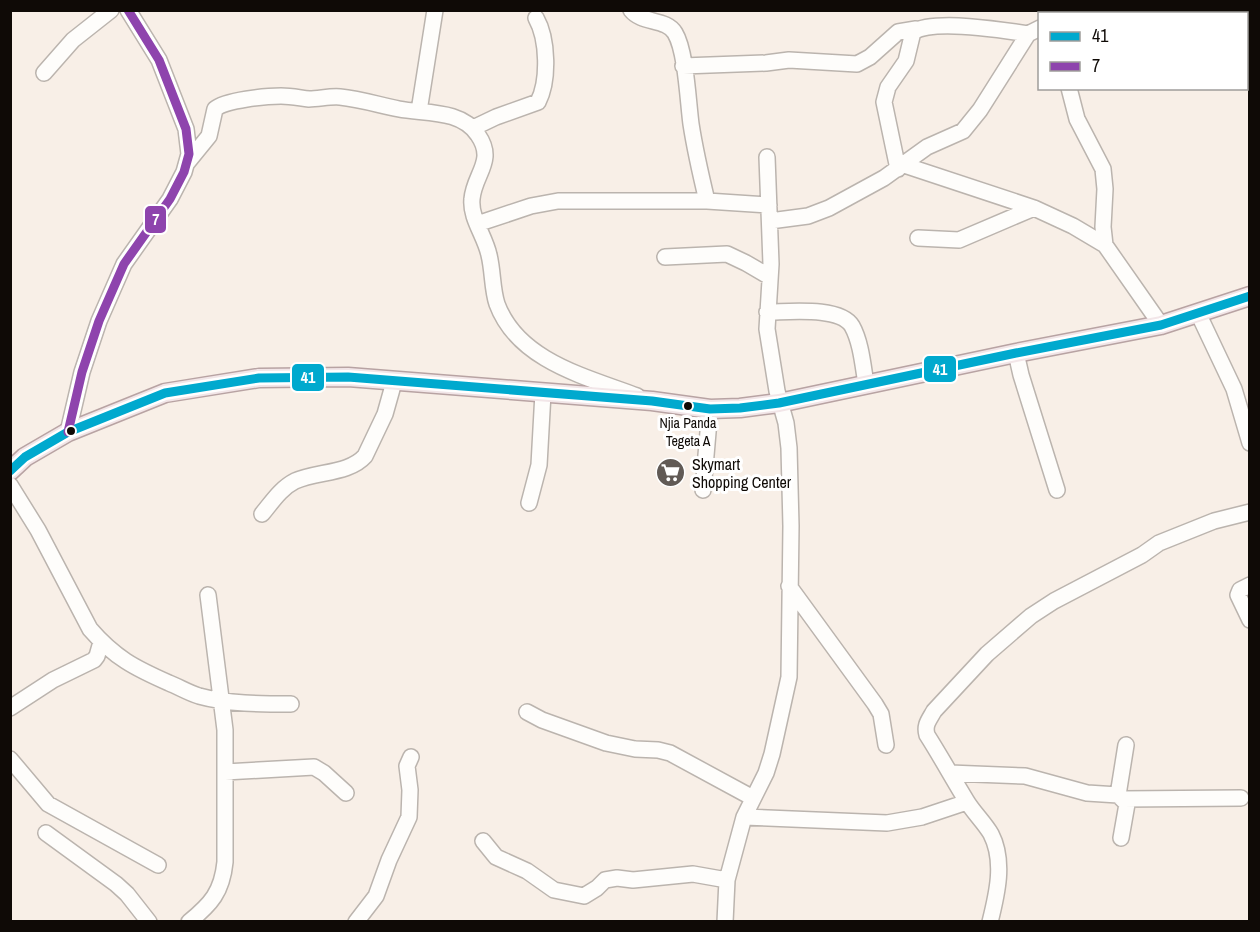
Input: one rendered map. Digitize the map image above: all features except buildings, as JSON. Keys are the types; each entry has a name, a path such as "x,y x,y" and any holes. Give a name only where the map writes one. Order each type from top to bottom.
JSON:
{"main road":[{"path":"10,471 25,457 68,432 165,393 259,378 348,377 652,401 710,409 740,408 779,403 1161,325 1250,296"}],"street":[{"path":"44,73 73,40 111,10"},
{"path":"68,432 92,341 124,264 170,199 184,172 189,150 176,101 159,60 128,10"},
{"path":"419,111 435,10"},
{"path":"631,10 635,15 664,24 677,36 691,126 707,201"},
{"path":"473,128 538,102 543,85 545,54 543,31 536,18"},
{"path":"683,66 789,60 857,64 870,57 898,32 916,29 981,27 1034,31"},
{"path":"901,167 884,102 888,87 906,61 913,32 916,29"},
{"path":"770,221 817,213 855,195 901,167 927,147 967,128 1034,31"},
{"path":"1070,90 1077,119 1103,169 1105,245"},
{"path":"187,163 209,136 214,112 222,104 279,96 309,99 336,97 456,118 473,128 484,145 484,165 471,200 489,255 497,304 503,315 522,342 547,359 576,373 652,401"},
{"path":"725,921 727,880 744,817 766,773 772,754 789,677 791,526 789,448 766,329 770,277 767,157"},
{"path":"901,167 1035,208 1105,245 1161,325"},
{"path":"477,224 558,201 707,201 769,205"},
{"path":"918,238 959,240 1035,208"},
{"path":"664,257 727,254 746,262 770,277"},
{"path":"767,312 813,312 844,317 852,326 858,342 867,384"},
{"path":"1198,313 1234,389 1249,439"},
{"path":"1016,353 1056,490"},
{"path":"262,514 283,490 294,482 320,472 350,468 360,462 385,414 394,382"},
{"path":"530,503 539,465 543,393"},
{"path":"703,490 710,409"},
{"path":"10,485 38,530 90,629 101,642 133,667 197,696 262,704 291,704"},
{"path":"990,921 996,897 998,870 996,848 991,834 967,802 927,735 925,729 927,722 934,711 987,654 1016,628 1054,601 1126,564 1158,543 1214,521 1250,512"},
{"path":"1250,585 1240,590 1238,595 1250,620"},
{"path":"789,586 875,704 881,714 886,745"},
{"path":"189,921 212,901 219,889 225,862 225,730 208,595"},
{"path":"10,708 52,680 94,660 101,642"},
{"path":"527,712 542,720 606,742 628,748 670,753 753,798"},
{"path":"1120,797 1126,745"},
{"path":"356,921 376,896 389,860 409,817 410,790 406,766 411,757"},
{"path":"10,759 42,800 158,865"},
{"path":"225,772 314,767 346,793"},
{"path":"950,773 1025,776 1087,793 1120,797 1241,798"},
{"path":"1120,797 1127,804 1121,838"},
{"path":"744,817 887,823 922,817 967,802"},
{"path":"46,833 116,884 149,921"},
{"path":"483,841 496,857 527,870 554,890 584,896 605,880 617,878 633,880 693,874 727,880"}],"transit line":[{"name":"7","path":"68,432 82,372 99,321 124,264 170,199 184,172 189,154 186,129 159,60 128,10"},
{"name":"41","path":"10,471 25,457 68,432 165,393 259,378 348,377 652,401 710,409 740,408 779,403 1161,325 1250,296"}],"place":[{"name":"Njia Panda Tegeta A","path":"688,406"},
{"name":"Skymart Shopping Center","path":"671,473"}]}
